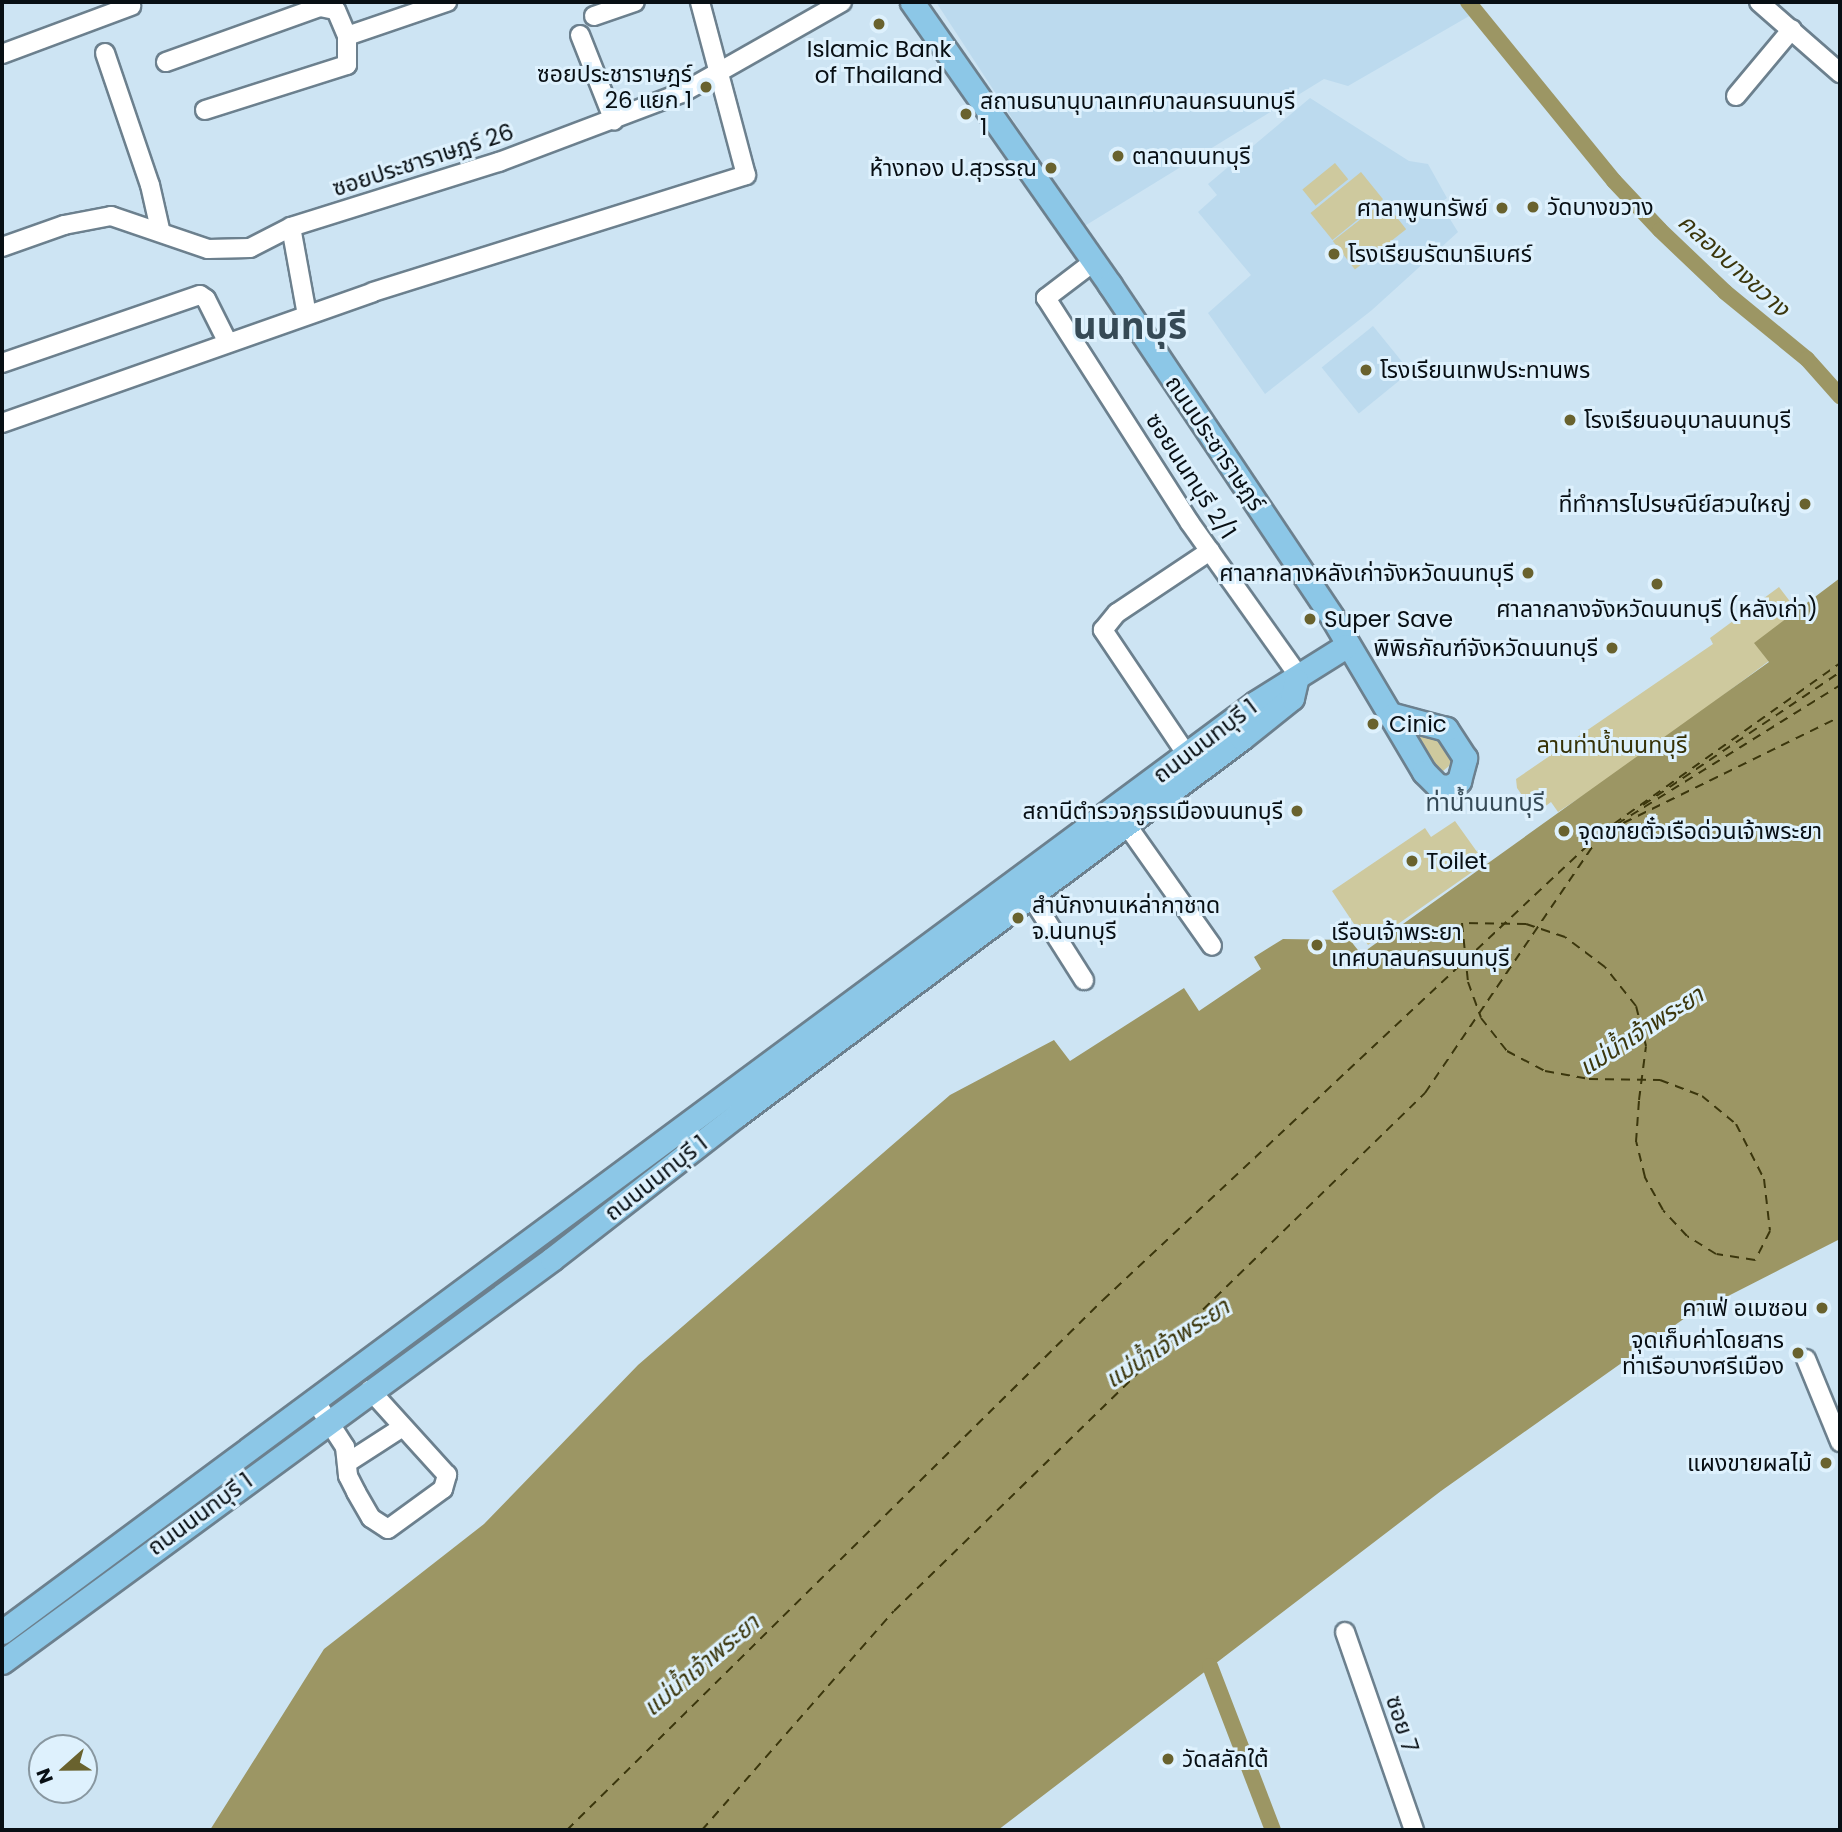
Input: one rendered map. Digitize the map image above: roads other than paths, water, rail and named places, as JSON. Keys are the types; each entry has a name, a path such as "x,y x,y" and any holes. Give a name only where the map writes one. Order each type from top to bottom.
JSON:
{"main road":[{"name":"ถนนประชาราษฎร์","path":"912,2 1332,617 1346,646 1393,715"},
{"name":"ถนนนนทบุรี 1","path":"2,1632 1280,684 1298,679 1346,646"},
{"name":"ถนนนนทบุรี 1","path":"2,1662 552,1259 1126,824 1292,698 1298,679"}],"street":[{"path":"347,36 447,2"},
{"path":"594,16 635,2"},
{"name":"ซอยประชาราษฎร์ 26","path":"2,247 94,217 131,220 160,229 208,250 232,252 250,248 291,227 614,121 842,2"},
{"path":"1759,2 1840,72"},
{"path":"2,423 227,341 746,175 695,4"},
{"path":"695,4 701,34"},
{"path":"166,62 330,5 347,36 347,65 205,110"},
{"path":"2,54 131,6"},
{"path":"1736,96 1792,29"},
{"path":"580,35 614,121"},
{"path":"105,53 150,185 160,229"},
{"path":"291,227 307,315"},
{"name":"ซอยนนทบุรี 2/1","path":"1092,263 1046,298 1210,551 1298,679"},
{"path":"2,363 200,295 206,299 227,341"},
{"path":"1187,755 1103,630 1117,613 1210,551"},
{"path":"1126,824 1212,946"},
{"path":"1030,895 1084,980"},
{"path":"1806,1359 1840,1442"},
{"path":"314,1399 345,1447 348,1476 371,1517 382,1528 394,1527 447,1483 442,1465 401,1428 370,1390"},
{"path":"347,1463 401,1428"},
{"name":"ซอย 7","path":"1345,1632 1414,1830"}],"water":[{"name":"แม่น้ำเจ้าพระยา","path":"1840,578 1840,1239 1685,1318 1441,1491 998,1830 210,1830 324,1649 484,1524 638,1365 950,1095 1054,1040 1070,1061 1184,988 1199,1011 1261,969 1254,957 1283,939 1350,940 1361,954 1769,662 1754,643"}],"waterway":[{"name":"คลองบางขวาง","path":"1468,2 1614,181 1660,230 1725,292 1807,359 1840,396"},
{"path":"1210,1666 1273,1830"}],"place":[{"name":"Islamic Bank of Thailand","path":"879,24"},
{"name":"ซอยประชาราษฎร์ 26 แยก 1","path":"706,87"},
{"name":"สถานธนานุบาลเทศบาลนครนนทบุรี 1","path":"966,114"},
{"name":"ตลาดนนทบุรี","path":"1118,156"},
{"name":"ห้างทอง ป.สุวรรณ","path":"1051,168"},
{"name":"วัดบางขวาง","path":"1533,207"},
{"name":"ศาลาพูนทรัพย์","path":"1502,208"},
{"name":"โรงเรียนรัตนาธิเบศร์","path":"1334,254"},
{"name":"โรงเรียนเทพประทานพร","path":"1366,370"},
{"name":"โรงเรียนอนุบาลนนทบุรี","path":"1570,420"},
{"name":"ที่ทำการไปรษณีย์สวนใหญ่","path":"1805,504"},
{"name":"ศาลากลางหลังเก่าจังหวัดนนทบุรี","path":"1528,573"},
{"name":"ศาลากลางจังหวัดนนทบุรี (หลังเก่า)","path":"1657,584"},
{"name":"Super Save","path":"1310,619"},
{"name":"พิพิธภัณฑ์จังหวัดนนทบุรี","path":"1612,648"},
{"name":"Cinic","path":"1373,724"},
{"name":"สถานีตำรวจภูธรเมืองนนทบุรี","path":"1297,811"},
{"name":"จุดขายตั๋วเรือด่วนเจ้าพระยา","path":"1564,831"},
{"name":"Toilet","path":"1412,861"},
{"name":"สำนักงานเหล่ากาชาด จ.นนทบุรี","path":"1018,918"},
{"name":"เรือนเจ้าพระยา เทศบาลนครนนทบุรี","path":"1317,945"},
{"name":"คาเฟ่ อเมซอน","path":"1822,1308"},
{"name":"จุดเก็บค่าโดยสาร ท่าเรือบางศรีเมือง","path":"1798,1353"},
{"name":"แผงขายผลไม้","path":"1826,1463"},
{"name":"วัดสลักใต้","path":"1168,1759"}],"district":[{"name":"นนทบุรี","path":"1130,326"},
{"name":"ท่าน้ำนนทบุรี","path":"1485,803"}],"park label":[{"name":"ลานท่าน้ำนนทบุรี","path":"1612,745"}]}
